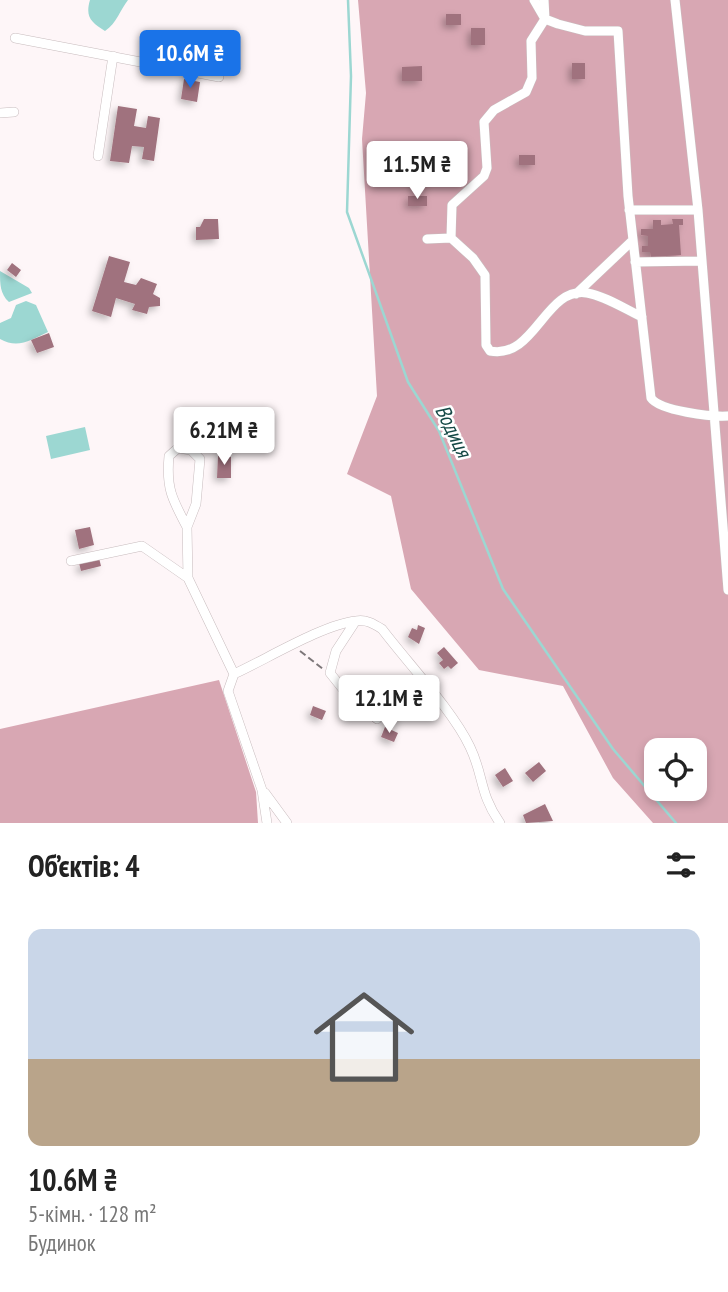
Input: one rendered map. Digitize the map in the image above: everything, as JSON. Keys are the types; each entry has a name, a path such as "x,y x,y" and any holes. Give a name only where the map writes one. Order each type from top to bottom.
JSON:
{"street":[{"path":"534,0 545,19 585,31 618,31 629,210 653,401 660,407 712,417 728,416"},
{"path":"451,238 452,205 484,176 484,122 494,110 526,92 532,78 531,41 545,19 544,0"},
{"path":"676,0 698,210 712,417 716,430 728,590"},
{"path":"15,38 219,77"},
{"path":"99,156 113,57"},
{"path":"0,113 15,112"},
{"path":"629,210 698,210"},
{"path":"427,239 451,238 473,258 485,275 486,345 490,351 498,353 522,343 558,303 576,293 633,240"},
{"path":"635,262 702,261"},
{"path":"576,293 590,293 642,317"},
{"path":"187,527 170,495 167,480 169,456 178,449 191,450 200,459 196,504 187,527 188,578 234,674"},
{"path":"71,561 142,546 188,578"},
{"path":"356,620 336,651 330,673 342,688 377,719"},
{"path":"267,823 262,790 228,691 234,674 293,645 356,620 370,622 382,629 455,724 470,746 486,803 500,823"},
{"path":"262,790 287,823"}],"path":[{"path":"293,645 330,673"}],"shaded area":[{"path":"358,0 728,0 728,823 653,823 613,778 563,686 479,670 411,589 391,496 347,474 377,396 362,139 366,93"},
{"path":"219,680 256,792 258,823 0,823 0,729"}],"water":[{"path":"90,0 128,0 105,31 90,18"},
{"path":"0,271 29,288 32,293 9,302 2,292"},
{"path":"26,301 36,305 48,332 19,343 0,339 0,323 11,318 16,305"},
{"path":"85,427 90,450 51,459 46,436"}],"building":[{"path":"446,14 461,14 461,25 446,25"},
{"path":"471,28 485,28 485,45 471,45"},
{"path":"572,63 585,63 585,79 572,79"},
{"path":"422,66 422,81 402,81 402,67"},
{"path":"184,79 200,82 197,102 181,99"},
{"path":"118,106 137,109 134,126 146,128 148,116 160,118 154,161 142,159 144,147 132,146 129,163 110,161"},
{"path":"519,155 535,155 535,165 519,165"},
{"path":"408,196 427,196 427,206 408,206"},
{"path":"204,219 218,219 219,239 196,240 196,227 200,227"},
{"path":"672,219 683,219 683,225 679,225 681,255 651,257 650,252 642,252 642,246 648,246 648,236 641,235 641,229 653,229 653,220 661,220 661,225 673,224"},
{"path":"109,256 130,262 124,282 136,285 141,278 157,284 153,294 160,298 160,306 149,307 147,314 132,310 135,304 116,298 111,317 92,311"},
{"path":"12,263 21,270 16,277 7,270"},
{"path":"49,333 54,347 37,353 31,340"},
{"path":"218,456 231,457 231,478 217,478"},
{"path":"90,527 94,545 79,549 75,530"},
{"path":"99,558 101,566 81,571 79,563"},
{"path":"418,625 425,628 419,644 408,637 412,628 417,630"},
{"path":"444,647 458,663 451,669 448,666 444,669 439,663 443,660 437,653"},
{"path":"395,690 407,702 396,715 388,707 392,703 387,698"},
{"path":"313,706 326,711 322,720 310,715"},
{"path":"385,727 398,733 394,742 381,737"},
{"path":"539,762 546,771 533,782 525,773"},
{"path":"505,768 513,781 503,787 495,775"},
{"path":"545,804 553,821 526,823 523,815"}],"waterway":[{"name":"Водиця","path":"348,0 351,76 347,212 408,382 439,431 503,589 613,749 676,823"}]}
